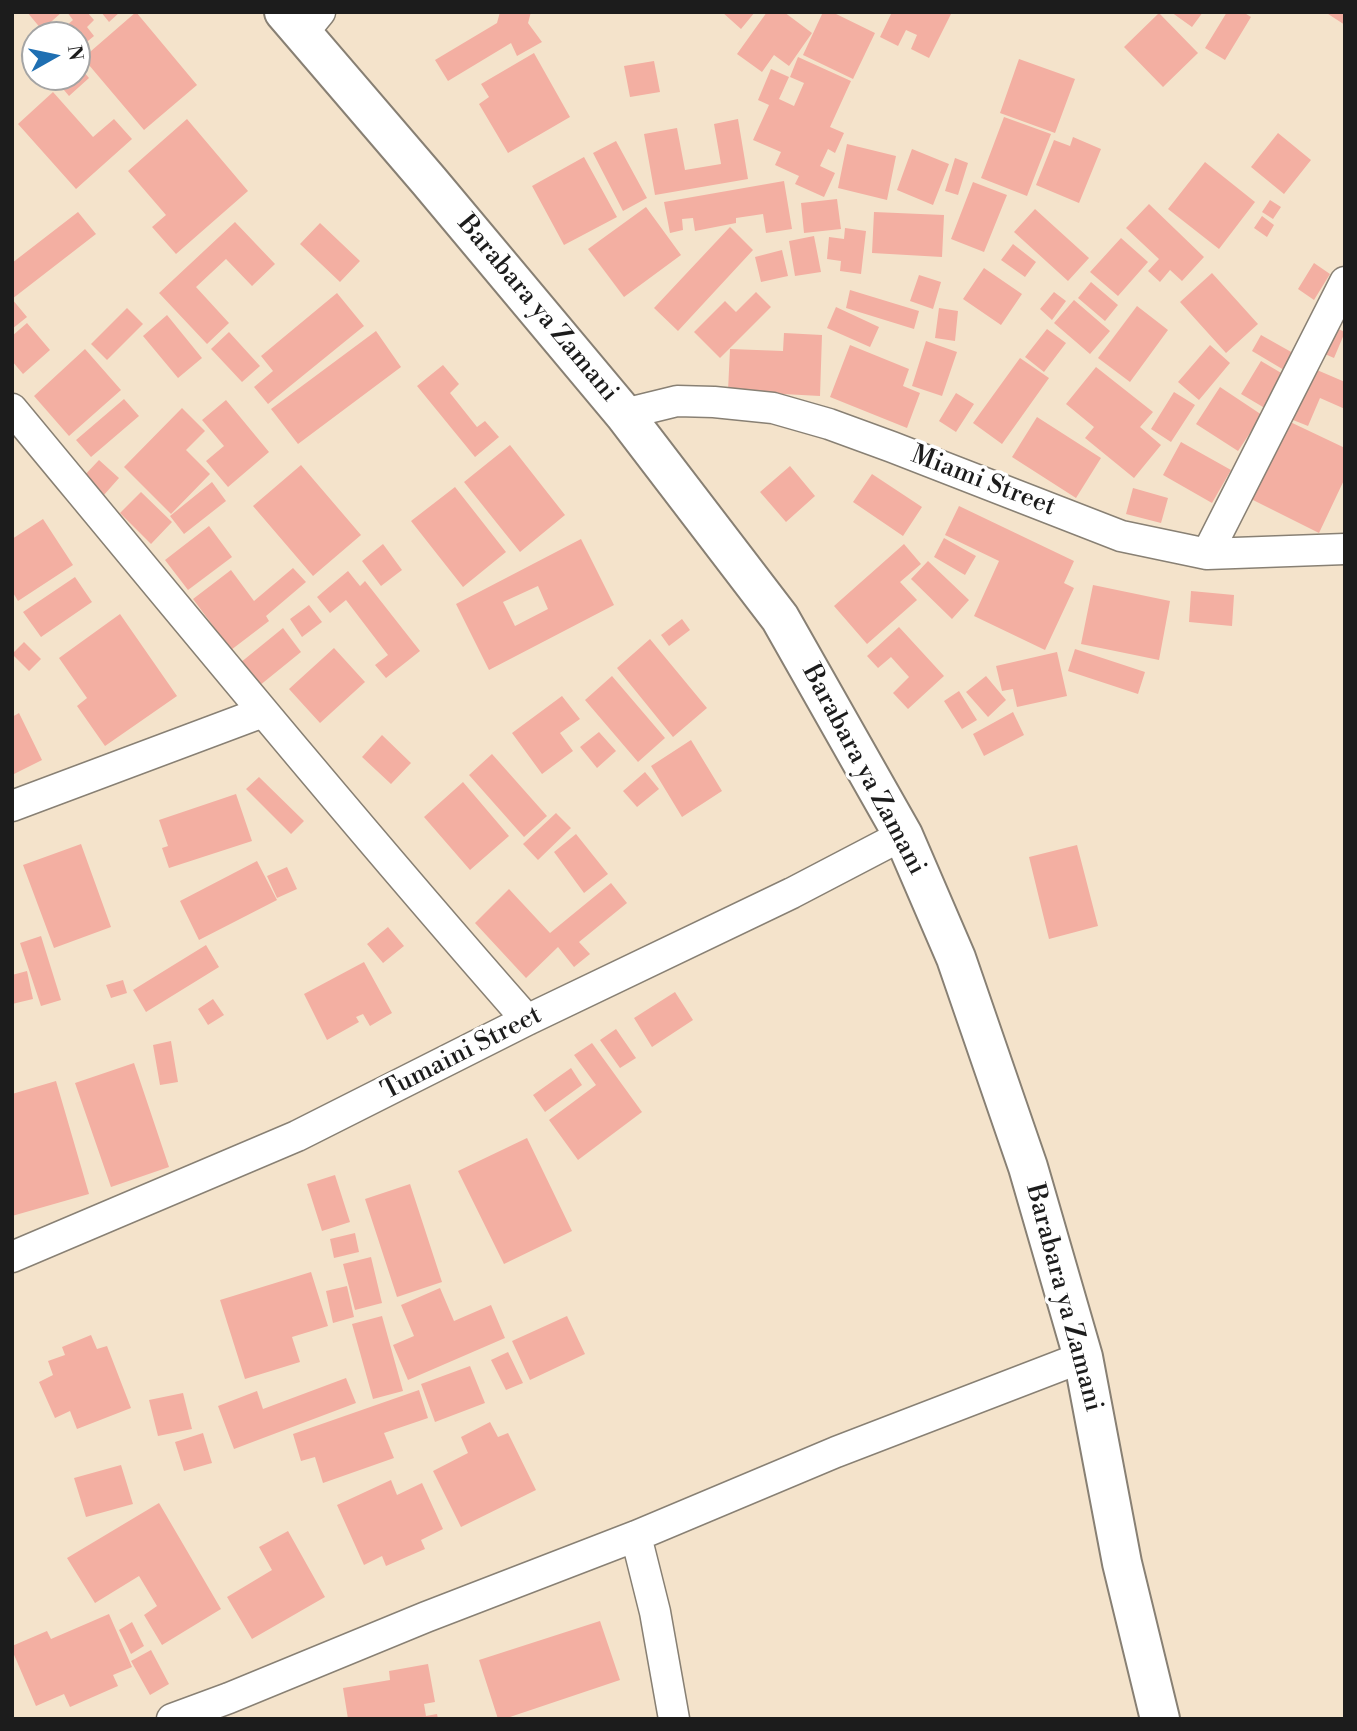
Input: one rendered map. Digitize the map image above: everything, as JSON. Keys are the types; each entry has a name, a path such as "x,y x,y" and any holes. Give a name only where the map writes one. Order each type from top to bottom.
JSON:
{"street":[{"name":"Barabara ya Zamani","path":"302,20 429,181 624,414 780,618 904,835 956,958 1028,1167 1083,1357 1122,1563 1160,1719"},
{"path":"1207,554 1345,282"},
{"name":"Miami Street","path":"624,414 677,401 773,408 829,424 903,451 1121,536 1207,554 1345,549"},
{"path":"12,410 263,712 527,1020"},
{"path":"12,806 263,712"},
{"name":"Tumaini Street","path":"12,1257 297,1136 527,1020 792,893 904,835"},
{"path":"172,1719 233,1708 426,1617 636,1536 836,1452 1083,1357"},
{"path":"636,1536 655,1612 674,1719"}],"building":[{"path":"27,12 62,12 52,21 34,21"},
{"path":"67,12 87,12 94,20 91,23 73,20"},
{"path":"101,12 120,12 109,22"},
{"path":"136,12 197,85 144,130 91,67 91,51"},
{"path":"500,12 531,12 528,23 542,42 517,56 511,43 448,81 435,60 497,23"},
{"path":"722,12 755,12 741,29"},
{"path":"767,12 784,12 812,33 789,66 774,55 762,72 737,54"},
{"path":"823,12 832,12 875,33 853,79 803,55"},
{"path":"892,12 952,12 929,58 911,49 917,35 906,30 898,46 880,37"},
{"path":"1171,12 1203,12 1192,27"},
{"path":"1227,12 1243,12 1251,17 1225,60 1205,48"},
{"path":"1325,12 1345,12 1345,25"},
{"path":"1159,13 1198,53 1163,87 1124,47"},
{"path":"534,53 570,117 508,153 479,104 489,97 481,84"},
{"path":"798,57 851,81 830,127 844,133 835,153 828,149 820,166 835,173 824,197 795,184 799,176 775,165 781,152 753,140 769,105 758,100 771,69 789,77 779,99 794,106 804,83 790,77"},
{"path":"1019,59 1075,79 1055,133 1000,113"},
{"path":"654,61 660,92 630,97 624,66"},
{"path":"53,92 93,137 114,119 132,139 76,189 18,124"},
{"path":"1004,117 1051,134 1027,196 981,178"},
{"path":"187,119 248,191 176,254 152,227 166,215 128,171"},
{"path":"738,119 748,179 655,195 644,134 677,128 685,170 721,164 714,124"},
{"path":"1278,133 1311,160 1284,194 1251,167"},
{"path":"1073,137 1101,149 1079,203 1036,185 1054,140 1070,146"},
{"path":"616,141 647,198 623,211 593,153"},
{"path":"847,144 896,156 887,200 838,188"},
{"path":"912,149 949,164 933,205 897,190"},
{"path":"584,157 617,217 564,245 532,186"},
{"path":"955,158 968,163 958,195 945,191"},
{"path":"1205,162 1255,202 1219,249 1168,209"},
{"path":"784,181 792,229 766,233 763,214 736,218 736,223 695,231 693,218 682,219 683,230 670,233 664,202"},
{"path":"973,182 1007,195 984,252 951,239"},
{"path":"837,199 841,229 804,233 801,203"},
{"path":"1270,200 1281,207 1273,219 1262,212"},
{"path":"1149,204 1204,257 1182,281 1170,270 1160,282 1148,271 1159,259 1126,228"},
{"path":"646,207 681,255 624,297 588,249"},
{"path":"1035,209 1089,258 1068,281 1014,232"},
{"path":"78,212 96,234 12,299 12,263"},
{"path":"874,212 944,215 942,257 872,253"},
{"path":"1262,216 1274,225 1267,237 1254,228"},
{"path":"235,222 275,264 252,286 226,259 196,287 229,323 207,344 159,293"},
{"path":"320,223 360,261 340,282 300,244"},
{"path":"730,227 753,250 678,331 654,308"},
{"path":"845,228 866,231 861,274 840,271 841,261 827,259 829,237 844,239"},
{"path":"814,236 821,272 795,276 789,241"},
{"path":"1121,238 1148,262 1118,296 1090,272"},
{"path":"1013,244 1036,262 1025,277 1001,260"},
{"path":"782,250 788,276 761,282 755,257"},
{"path":"1314,263 1330,274 1314,300 1298,289"},
{"path":"984,268 1022,294 1001,325 963,299"},
{"path":"1212,273 1258,324 1226,353 1180,302"},
{"path":"919,275 941,282 933,309 910,301"},
{"path":"1091,282 1118,305 1105,321 1078,298"},
{"path":"850,290 919,311 914,329 846,308"},
{"path":"756,292 771,307 720,358 694,332 725,301 736,312"},
{"path":"1054,292 1066,301 1052,320 1040,309"},
{"path":"337,293 364,326 268,404 254,387 273,371 261,356"},
{"path":"12,299 27,317 12,329"},
{"path":"1074,300 1110,331 1090,354 1054,323"},
{"path":"1137,306 1168,330 1130,382 1098,358"},
{"path":"836,307 879,327 870,347 827,328"},
{"path":"127,308 143,324 107,360 91,344"},
{"path":"939,308 958,311 955,341 935,338"},
{"path":"167,315 202,358 178,378 143,336"},
{"path":"27,323 50,350 23,374 12,361 12,336"},
{"path":"1329,325 1345,332 1334,358 1318,351"},
{"path":"1047,329 1066,343 1044,372 1025,357"},
{"path":"376,331 401,367 298,444 271,409"},
{"path":"229,332 260,366 242,382 211,349"},
{"path":"784,333 822,335 820,396 728,391 730,349 783,351"},
{"path":"1261,335 1293,353 1284,370 1252,351"},
{"path":"926,341 957,352 942,396 912,386"},
{"path":"850,345 909,369 903,386 920,393 907,428 830,397"},
{"path":"1210,345 1230,363 1199,400 1178,382"},
{"path":"85,349 121,390 69,436 34,396"},
{"path":"1020,358 1049,378 1002,444 973,423"},
{"path":"1261,361 1288,377 1268,410 1241,394"},
{"path":"443,365 459,384 450,393 477,427 485,421 499,437 475,457 417,386"},
{"path":"1096,367 1153,412 1140,427 1161,445 1134,478 1085,438 1094,427 1066,404"},
{"path":"1310,367 1345,382 1345,409 1320,398 1308,426 1288,418"},
{"path":"1220,387 1262,415 1238,451 1196,424"},
{"path":"1174,392 1195,405 1171,442 1151,429"},
{"path":"956,393 974,404 956,432 939,421"},
{"path":"124,399 139,416 91,457 76,440"},
{"path":"226,400 269,452 228,487 206,461 224,446 202,420"},
{"path":"182,408 205,431 186,450 210,474 171,514 124,467"},
{"path":"1037,417 1101,458 1076,498 1012,457"},
{"path":"1286,420 1345,448 1345,478 1319,533 1249,498"},
{"path":"1181,442 1231,470 1212,503 1163,475"},
{"path":"510,445 565,515 520,552 464,482"},
{"path":"99,460 119,478 103,496 83,477"},
{"path":"301,465 361,535 313,576 253,506"},
{"path":"790,466 815,496 786,522 760,492"},
{"path":"872,474 922,507 903,536 853,502"},
{"path":"212,482 226,501 184,534 170,516"},
{"path":"455,487 506,552 463,587 411,521"},
{"path":"1133,488 1168,498 1161,523 1126,514"},
{"path":"141,492 172,522 151,544 120,513"},
{"path":"959,506 1074,561 1064,583 1074,588 1045,650 974,616 999,561 945,535"},
{"path":"43,519 73,565 18,601 12,591 12,539"},
{"path":"209,526 232,557 188,590 165,560"},
{"path":"944,538 976,556 965,575 934,557"},
{"path":"581,539 614,605 489,670 456,604","holes":["538,586 548,609 515,626 503,602"]},
{"path":"383,544 402,570 381,586 362,561"},
{"path":"904,544 921,564 900,582 917,600 867,644 834,606"},
{"path":"928,561 969,600 952,619 911,579"},
{"path":"293,568 306,582 266,616 269,621 231,650 193,599 231,570 254,601"},
{"path":"348,571 360,586 365,581 420,651 386,678 375,665 388,655 346,600 330,613 317,597"},
{"path":"75,577 92,602 41,637 23,612"},
{"path":"1093,585 1170,601 1159,660 1081,644"},
{"path":"1191,591 1234,595 1232,626 1189,622"},
{"path":"309,605 322,622 302,637 290,619"},
{"path":"120,614 177,696 105,746 77,706 87,698 59,658"},
{"path":"682,619 690,630 669,646 661,635"},
{"path":"899,627 944,676 908,709 893,693 909,677 891,657 878,668 867,656"},
{"path":"283,628 301,652 259,686 240,663"},
{"path":"650,639 707,708 673,737 617,668"},
{"path":"24,642 41,659 29,671 12,654"},
{"path":"334,648 365,682 320,723 289,689"},
{"path":"1075,649 1145,672 1138,694 1068,671"},
{"path":"1057,652 1067,696 1017,707 1013,689 1002,691 996,666"},
{"path":"612,676 665,738 638,762 585,700"},
{"path":"986,676 1006,700 988,717 966,692"},
{"path":"959,691 977,720 962,729 944,701"},
{"path":"562,696 580,719 560,733 573,751 542,774 512,733"},
{"path":"1013,712 1024,735 984,756 973,734"},
{"path":"19,713 42,760 12,775 12,717"},
{"path":"599,732 616,751 597,768 580,747"},
{"path":"382,735 411,763 391,784 362,757"},
{"path":"691,740 722,791 682,817 651,766"},
{"path":"492,754 547,816 524,837 469,775"},
{"path":"645,772 659,789 637,807 623,791"},
{"path":"259,777 304,821 291,834 246,789"},
{"path":"463,782 509,836 470,870 424,817"},
{"path":"236,794 252,841 169,868 162,848 168,846 159,820"},
{"path":"556,813 571,828 538,860 523,844"},
{"path":"576,834 608,874 584,893 554,852"},
{"path":"81,844 111,927 54,948 23,865"},
{"path":"1077,845 1098,926 1049,939 1029,857"},
{"path":"257,861 277,900 199,940 180,901"},
{"path":"287,867 297,889 277,898 267,876"},
{"path":"611,883 627,903 579,942 590,954 574,967 558,947 526,978 475,923 509,889 550,933"},
{"path":"388,927 404,946 383,963 367,944"},
{"path":"41,936 61,1000 41,1006 20,943"},
{"path":"206,945 219,967 146,1012 133,990"},
{"path":"364,962 392,1013 370,1026 363,1014 356,1017 359,1022 327,1040 304,994"},
{"path":"27,971 33,999 12,1004 12,975"},
{"path":"123,980 127,993 111,998 106,985"},
{"path":"675,992 693,1020 652,1047 634,1018"},
{"path":"213,999 224,1015 208,1025 198,1009"},
{"path":"616,1029 636,1058 620,1068 600,1040"},
{"path":"171,1041 178,1082 160,1085 153,1045"},
{"path":"592,1043 642,1112 578,1160 549,1120 596,1085 574,1055"},
{"path":"134,1063 169,1167 111,1187 75,1083"},
{"path":"571,1068 582,1085 545,1112 533,1095"},
{"path":"56,1081 89,1194 12,1216 12,1094"},
{"path":"527,1138 572,1231 504,1264 458,1171"},
{"path":"335,1175 350,1222 322,1231 307,1184"},
{"path":"410,1184 442,1282 397,1297 365,1199"},
{"path":"355,1233 359,1252 334,1258 330,1239"},
{"path":"371,1257 382,1303 355,1310 343,1264"},
{"path":"311,1272 328,1326 292,1337 300,1362 245,1379 220,1300"},
{"path":"347,1286 354,1317 333,1323 326,1291"},
{"path":"440,1288 454,1321 491,1305 505,1338 408,1380 393,1345 414,1336 401,1305"},
{"path":"382,1316 403,1391 373,1399 352,1324"},
{"path":"567,1316 585,1354 530,1380 512,1341"},
{"path":"91,1335 97,1349 107,1346 131,1408 77,1429 70,1411 55,1418 39,1382 53,1375 48,1361 65,1355 62,1347"},
{"path":"508,1352 523,1383 506,1390 491,1360"},
{"path":"470,1366 485,1403 435,1422 421,1384"},
{"path":"346,1378 356,1403 234,1449 218,1406 257,1391 263,1409"},
{"path":"419,1390 428,1418 384,1433 394,1458 323,1483 315,1457 301,1461 293,1434"},
{"path":"183,1393 192,1429 158,1436 149,1400"},
{"path":"490,1422 498,1437 508,1433 536,1490 461,1527 433,1471 468,1453 461,1437"},
{"path":"203,1433 212,1463 184,1471 175,1442"},
{"path":"121,1465 133,1504 86,1517 74,1478"},
{"path":"391,1480 397,1495 422,1483 443,1529 421,1540 425,1549 386,1566 382,1556 364,1565 337,1505"},
{"path":"159,1503 221,1609 162,1645 144,1615 157,1606 139,1576 95,1603 67,1558"},
{"path":"288,1531 325,1597 252,1639 227,1597 272,1570 259,1547"},
{"path":"109,1614 132,1667 113,1675 118,1686 70,1707 64,1694 36,1706 12,1646 47,1631 51,1639"},
{"path":"600,1621 620,1680 498,1719 479,1660"},
{"path":"132,1622 144,1646 131,1654 119,1630"},
{"path":"151,1650 169,1684 150,1695 131,1661"},
{"path":"428,1664 435,1702 424,1704 426,1716 437,1714 438,1719 348,1719 343,1688 390,1680 389,1671"}]}
